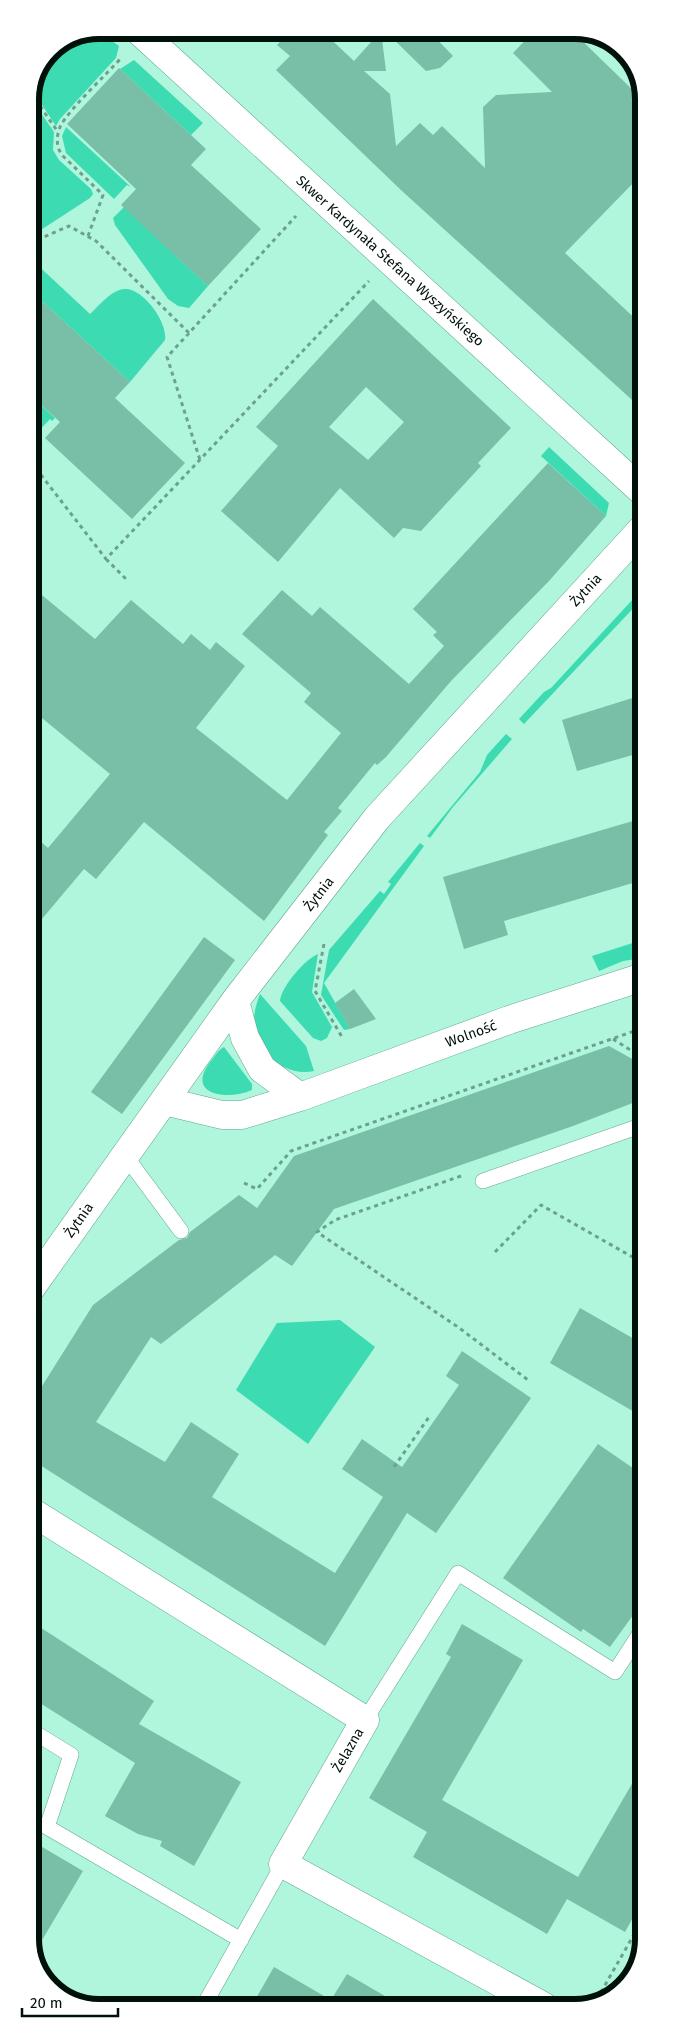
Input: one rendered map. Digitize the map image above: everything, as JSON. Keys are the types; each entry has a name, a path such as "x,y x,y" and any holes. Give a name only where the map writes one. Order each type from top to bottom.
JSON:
{"street":[{"name":"Skwer Kardynała Stefana Wyszyńskiego","path":"148,39 635,485"},
{"name":"Żytnia","path":"39,1278 124,1154 235,1001 377,818 635,538"},
{"name":"Wolność","path":"164,1101 222,1115 242,1115 300,1097 509,1020 635,980"},
{"path":"235,1001 245,1038 262,1069 300,1097"},
{"name":"Żelazna","path":"39,1516 365,1720 283,1864"},
{"path":"283,1864 529,1999"}],"lane":[{"path":"484,1181 635,1128"},
{"path":"124,1154 181,1231"},
{"path":"365,1720 458,1573 615,1672 635,1641"},
{"path":"39,1735 71,1755 47,1827 241,1940"},
{"path":"208,1999 283,1864"}],"path":[{"path":"88,236 103,195 61,153 57,140 58,133 63,122 125,54"},
{"path":"39,105 58,133"},
{"path":"200,460 167,357 301,211"},
{"path":"39,239 69,226 88,236 96,241 189,332"},
{"path":"106,560 373,277"},
{"path":"39,474 106,560 126,579"},
{"path":"324,944 315,991 342,1037"},
{"path":"244,1183 257,1189 291,1151 635,1031"},
{"path":"612,1039 635,1053"},
{"path":"495,1252 541,1205 635,1258"},
{"path":"317,1232 458,1327 528,1380"},
{"path":"394,1467 429,1416"},
{"path":"600,1994 635,1933"}],"green space":[{"path":"110,39 119,46 116,58 60,119 56,126 39,100 43,76 49,65 56,56 76,43 87,40"},
{"path":"134,60 203,123 191,135 120,69"},
{"path":"39,110 54,132 53,150 59,160 91,189 93,194 90,198 39,231"},
{"path":"66,127 131,187 127,185 114,199 66,153 62,136"},
{"path":"124,207 208,286 189,308 178,306 168,299 115,225 113,218"},
{"path":"39,266 90,314 114,292 124,289 131,290 139,294 153,307 163,325 165,340 130,382 43,302 39,306"},
{"path":"39,403 55,418 52,421 50,419 39,431"},
{"path":"549,447 609,503 606,516 541,456"},
{"path":"635,579 635,606 524,724 519,719 544,692 551,688 634,598 633,581"},
{"path":"506,734 512,739 453,807 430,838 427,836 480,772 487,755"},
{"path":"420,843 424,846 324,983 350,1029 344,1030 321,995 329,950 380,891 384,894 391,884 388,882"},
{"path":"635,942 635,959 623,961 599,971 592,956"},
{"path":"318,954 312,992 332,1027 327,1038 321,1041 313,1038 280,1001 281,995 294,974 307,961"},
{"path":"260,994 306,1046 314,1071 303,1072 282,1066 266,1051 260,1042 254,1020"},
{"path":"224,1047 252,1084 252,1090 231,1095 221,1095 206,1088 202,1081 204,1072 217,1053"},
{"path":"340,1320 375,1347 308,1444 236,1390 277,1323"}],"building":[{"path":"283,39 331,39 354,61 374,39 382,39 386,71 364,71 390,94 396,146 420,123 433,135 442,126 485,168 483,107 496,95 552,92 513,53 526,39 580,39 635,92 635,181 565,253 635,318 635,403 402,191 276,70 290,56 277,45"},
{"path":"393,39 437,39 453,56 440,68 426,71"},
{"path":"119,68 206,149 191,165 261,229 208,286 121,205 136,189 67,124"},
{"path":"373,299 511,428 478,463 481,466 421,531 403,528 394,538 340,488 278,562 221,511 278,446 256,427","holes":["366,387 404,422 368,460 329,427"]},
{"path":"43,302 130,382 115,398 185,463 132,519 45,438 60,422 39,403 39,306"},
{"path":"548,463 606,516 549,581 451,681 386,757 377,765 375,763 338,808 342,811 324,832 328,835 264,921 144,822 96,879 84,869 39,922 39,840 48,848 110,774 39,716 39,593 95,639 131,600 183,644 191,634 210,650 216,642 245,666 196,728 287,800 341,733 304,702 311,693 242,634 282,590 312,616 320,607 409,684 444,646 433,635 437,632 413,609"},
{"path":"635,697 635,754 577,771 562,720"},
{"path":"635,820 635,882 504,921 508,935 464,949 443,877"},
{"path":"204,937 235,960 122,1114 91,1092"},
{"path":"354,989 376,1019 350,1029 335,1003"},
{"path":"609,1046 635,1061 635,1102 573,1126 334,1209 292,1266 275,1255 161,1344 151,1337 96,1422 165,1462 191,1422 239,1454 212,1497 335,1573 383,1497 342,1469 362,1439 402,1467 459,1385 446,1376 462,1351 531,1398 436,1533 407,1513 325,1646 39,1464 39,1391 93,1305 179,1240 187,1238 190,1232 239,1195 257,1208 294,1156"},
{"path":"580,1308 635,1339 635,1412 550,1363"},
{"path":"598,1444 635,1469 635,1612 610,1647 583,1629 581,1632 503,1578"},
{"path":"462,1624 523,1660 442,1800 578,1877 635,1779 635,1914 625,1932 567,1899 547,1934 413,1857 427,1832 369,1798 451,1657 446,1654"},
{"path":"39,1627 154,1701 139,1724 241,1782 194,1866 160,1846 162,1841 138,1834 105,1816 135,1763 39,1702"},
{"path":"39,1845 83,1871 39,1945"},
{"path":"274,1967 329,1999 256,1999"},
{"path":"347,1974 390,1999 332,1999"}]}
